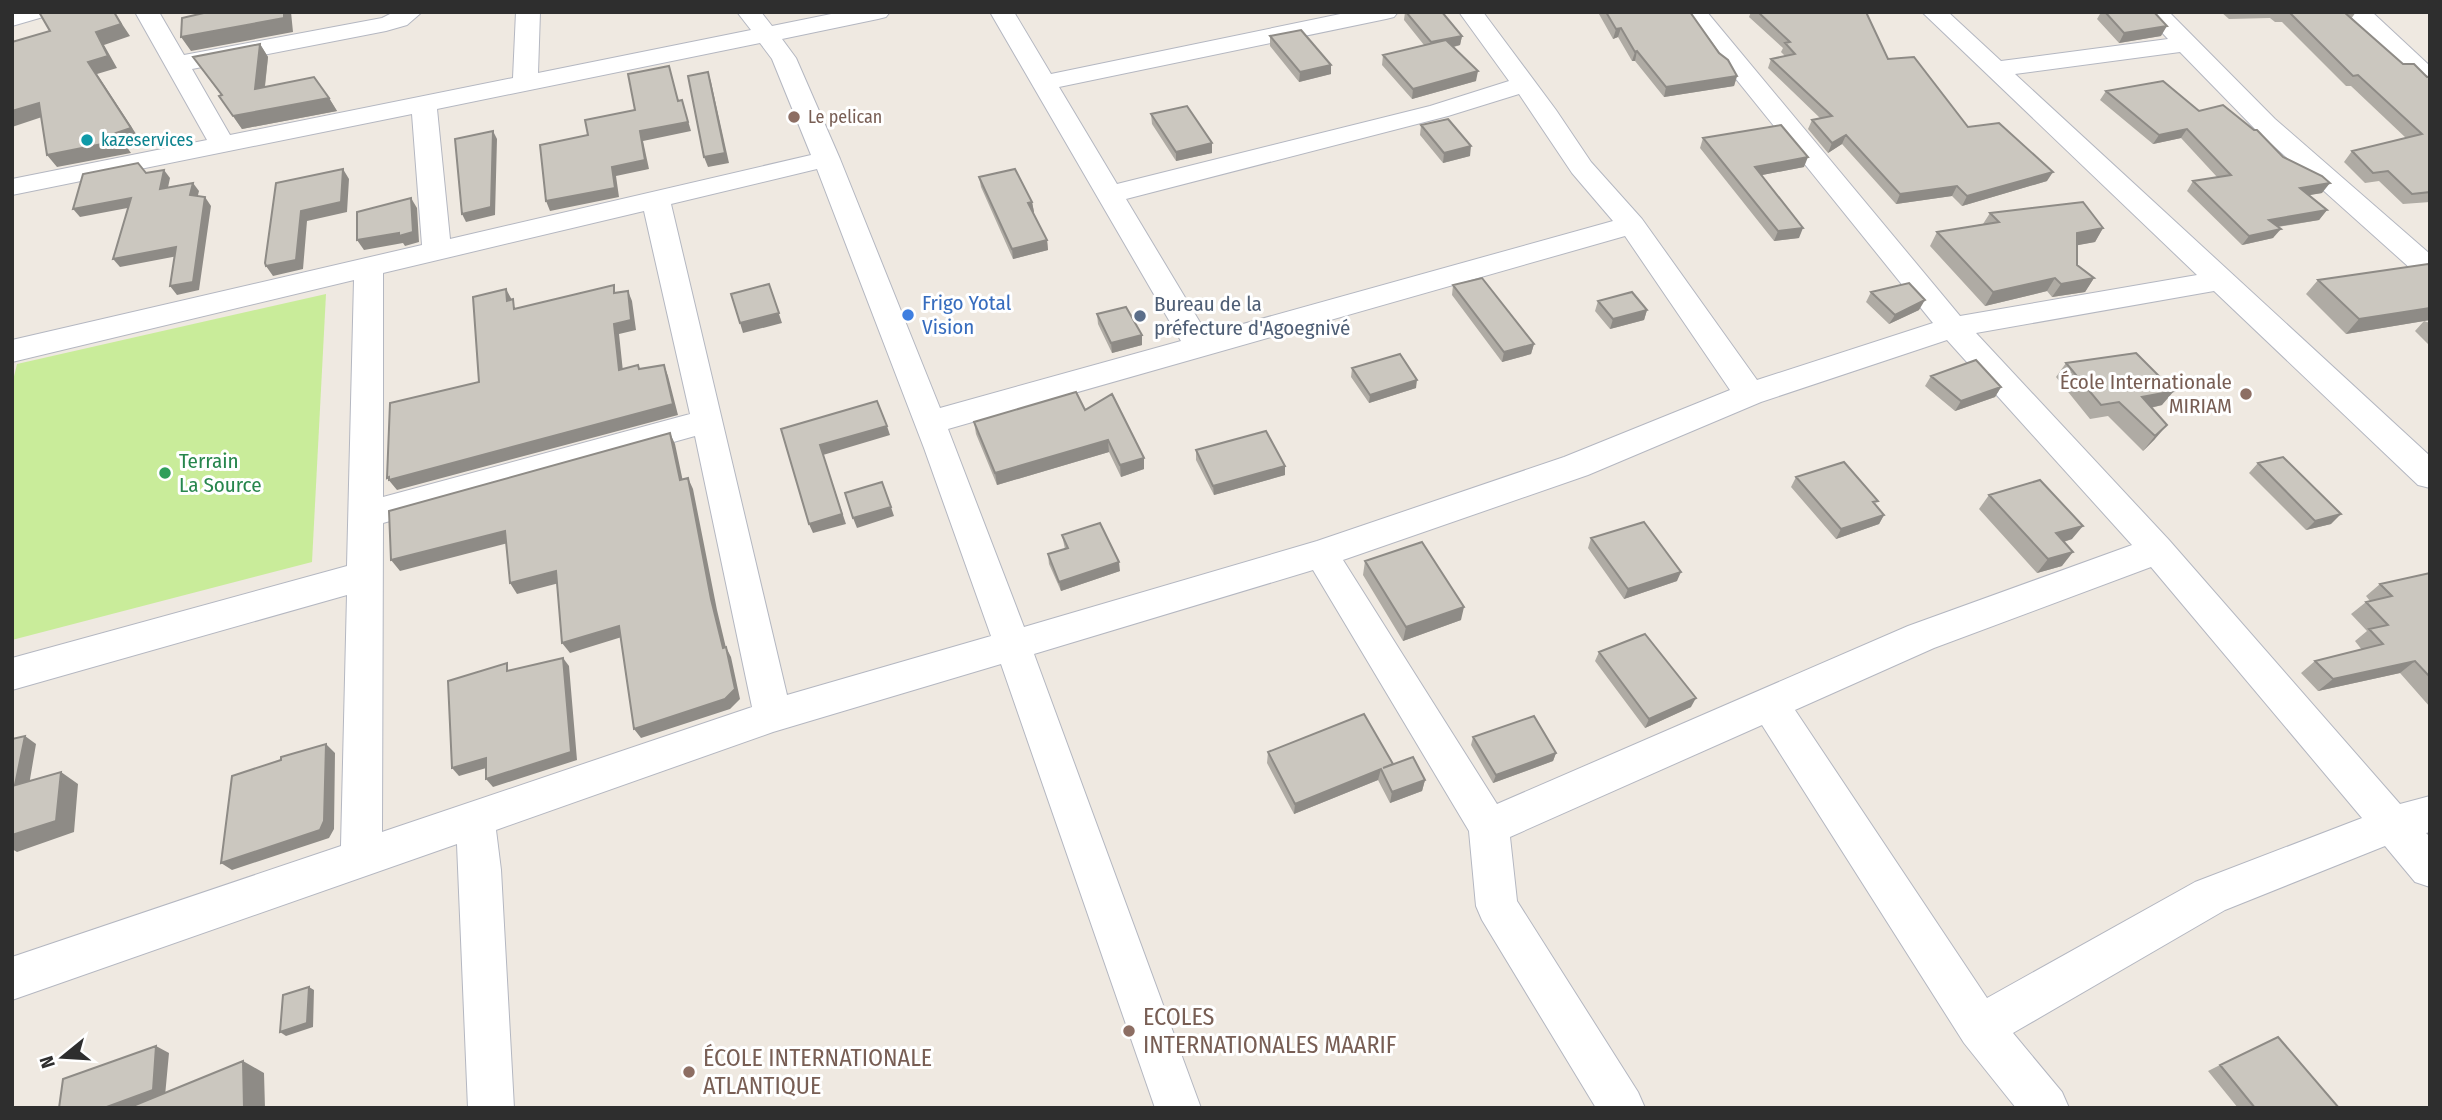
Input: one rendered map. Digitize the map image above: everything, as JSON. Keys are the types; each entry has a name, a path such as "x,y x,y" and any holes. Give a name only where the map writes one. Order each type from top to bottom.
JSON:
{"street":[{"path":"12,19 35,12"},
{"path":"147,12 223,145"},
{"path":"178,64 386,24 399,20 410,12"},
{"path":"524,85 528,12"},
{"path":"12,187 524,85 758,24 878,12"},
{"path":"1002,12 1198,345"},
{"path":"1044,83 1386,12"},
{"path":"1471,12 1581,167 1632,225 1750,394"},
{"path":"1694,12 1953,327 2157,550 2411,819 2430,868"},
{"path":"1934,12 2430,476"},
{"path":"2155,12 2266,125 2430,270"},
{"path":"2358,12 2430,80"},
{"path":"758,24 784,58 931,422 1014,643 1178,1108"},
{"path":"1996,69 2185,44"},
{"path":"1110,195 1439,111 1524,84"},
{"path":"424,106 437,251"},
{"path":"12,351 827,159"},
{"path":"656,201 773,716"},
{"path":"931,422 1632,225"},
{"path":"361,856 369,267"},
{"path":"12,979 361,856 773,716 1321,554 1576,466 1750,394 1953,327 2223,280"},
{"path":"367,514 708,421"},
{"path":"1489,827 1921,638 2157,550"},
{"path":"1321,554 1489,827 1497,906 1622,1108"},
{"path":"12,674 366,575"},
{"path":"1769,703 1980,1027 2046,1108"},
{"path":"474,818 480,870 491,1108"},
{"path":"1980,1027 2210,896 2411,819"}],"green space":[{"name":"Terrain La Source","path":"326,294 312,562 12,640 12,385 17,364"}],"building":[{"path":"39,12 114,12 121,24 96,32 108,56 88,62 131,128 116,133 122,140 47,155 39,103 12,111 12,42 50,31"},
{"path":"208,12 284,12 284,18 181,37 182,18"},
{"path":"1406,12 1442,12 1462,36 1431,42"},
{"path":"1606,12 1690,12 1719,53 1728,60 1737,76 1666,87 1637,51 1635,52 1621,28 1616,29"},
{"path":"1758,12 1866,12 1888,59 1914,57 1968,127 1999,123 2053,172 1967,196 1957,186 1900,194 1846,135 1832,143 1812,120 1832,116 1771,59 1795,54 1785,43 1790,42"},
{"path":"2105,12 2154,12 2167,26 2124,33"},
{"path":"2289,12 2344,12 2403,64 2414,64 2430,77 2430,192 2412,194 2388,171 2373,173 2352,151 2422,134 2358,75 2353,76"},
{"path":"1301,30 1331,65 1300,72 1270,36"},
{"path":"1446,40 1478,71 1413,89 1383,55"},
{"path":"260,44 255,89 314,77 329,98 233,116 219,96 222,95 193,57"},
{"path":"669,66 678,101 682,100 688,122 640,131 645,160 612,167 615,188 546,201 540,145 588,135 585,120 635,110 628,74"},
{"path":"708,72 725,153 704,157 688,76"},
{"path":"2163,81 2199,111 2223,105 2257,130 2283,157 2322,176 2330,183 2300,188 2327,210 2269,220 2281,229 2249,236 2193,181 2231,175 2187,129 2159,135 2106,91"},
{"path":"1187,106 1212,143 1176,152 1151,114"},
{"path":"1448,119 1471,146 1444,153 1421,125"},
{"path":"1781,125 1808,157 1755,167 1803,228 1778,231 1703,138"},
{"path":"493,131 491,207 462,214 455,139"},
{"path":"138,163 146,173 164,170 160,189 193,183 190,195 205,197 193,282 170,286 176,247 113,259 131,198 73,209 83,174"},
{"path":"343,169 341,202 301,211 296,260 266,266 276,183"},
{"path":"1015,169 1032,202 1028,203 1047,240 1012,249 979,177"},
{"path":"411,198 413,232 357,240 357,212"},
{"path":"2083,202 2103,228 2077,233 2077,265 2094,278 2061,284 2055,278 1993,292 1937,232 1999,222 1990,213"},
{"path":"2428,264 2430,308 2359,319 2318,280"},
{"path":"1482,278 1534,344 1504,352 1453,285"},
{"path":"1909,283 1925,300 1895,315 1871,292"},
{"path":"769,284 779,313 740,323 731,294"},
{"path":"614,285 614,293 628,291 631,320 614,324 619,370 638,365 639,369 664,365 673,404 389,480 389,477 387,478 390,403 479,382 473,297 506,289 507,301 513,299 514,309"},
{"path":"1632,292 1647,310 1613,319 1598,301"},
{"path":"1126,307 1142,335 1111,343 1097,314"},
{"path":"2136,353 2174,391 2142,397 2167,425 2155,436 2119,402 2101,405 2066,363"},
{"path":"1400,354 1417,380 1370,395 1352,368"},
{"path":"1976,360 2001,387 1961,401 1931,376"},
{"path":"1076,392 1085,410 1112,394 1144,458 1120,465 1108,440 995,473 974,422"},
{"path":"877,401 887,426 820,445 842,514 809,524 781,429"},
{"path":"1266,431 1285,466 1213,486 1196,450"},
{"path":"670,433 680,480 688,478 711,599 723,648 726,647 735,689 725,699 634,729 619,626 562,643 556,571 510,583 505,531 391,560 389,511"},
{"path":"2283,457 2341,514 2315,521 2258,463"},
{"path":"1844,462 1878,501 1873,502 1884,515 1841,529 1796,477"},
{"path":"2040,480 2083,526 2056,533 2073,552 2048,559 1989,495"},
{"path":"882,482 891,507 853,518 845,493"},
{"path":"1644,522 1681,572 1628,589 1591,538"},
{"path":"1100,523 1119,562 1059,582 1048,554 1068,548 1062,535"},
{"path":"1422,542 1464,607 1406,627 1365,561"},
{"path":"2430,573 2430,677 2415,661 2333,679 2315,661 2383,644 2369,629 2388,625 2366,602 2392,596 2380,584"},
{"path":"1645,634 1696,698 1649,719 1599,652"},
{"path":"563,658 571,752 486,779 486,758 452,768 448,681 507,663 507,671"},
{"path":"1364,714 1393,764 1383,768 1413,757 1425,780 1392,792 1381,769 1295,804 1268,752"},
{"path":"1534,716 1556,753 1496,775 1473,737"},
{"path":"25,736 15,785 12,786 12,739"},
{"path":"326,744 324,821 320,830 221,863 232,776 281,760 281,757"},
{"path":"61,772 56,821 12,835 12,786"},
{"path":"309,987 307,1023 280,1032 283,995"},
{"path":"2278,1037 2339,1108 2255,1108 2220,1065"},
{"path":"156,1046 153,1090 104,1108 59,1108 63,1079"},
{"path":"243,1061 244,1108 128,1108"}],"place":[{"name":"Le pelican","path":"794,117"},
{"name":"kazeservices","path":"87,140"},
{"name":"Frigo Yotal Vision","path":"908,315"},
{"name":"Bureau de la préfecture d'Agoegnivé","path":"1140,316"},
{"name":"École Internationale MIRIAM","path":"2246,394"},
{"name":"Terrain La Source","path":"165,473"},
{"name":"ECOLES INTERNATIONALES MAARIF","path":"1129,1031"},
{"name":"ÉCOLE INTERNATIONALE ATLANTIQUE","path":"689,1072"}]}
